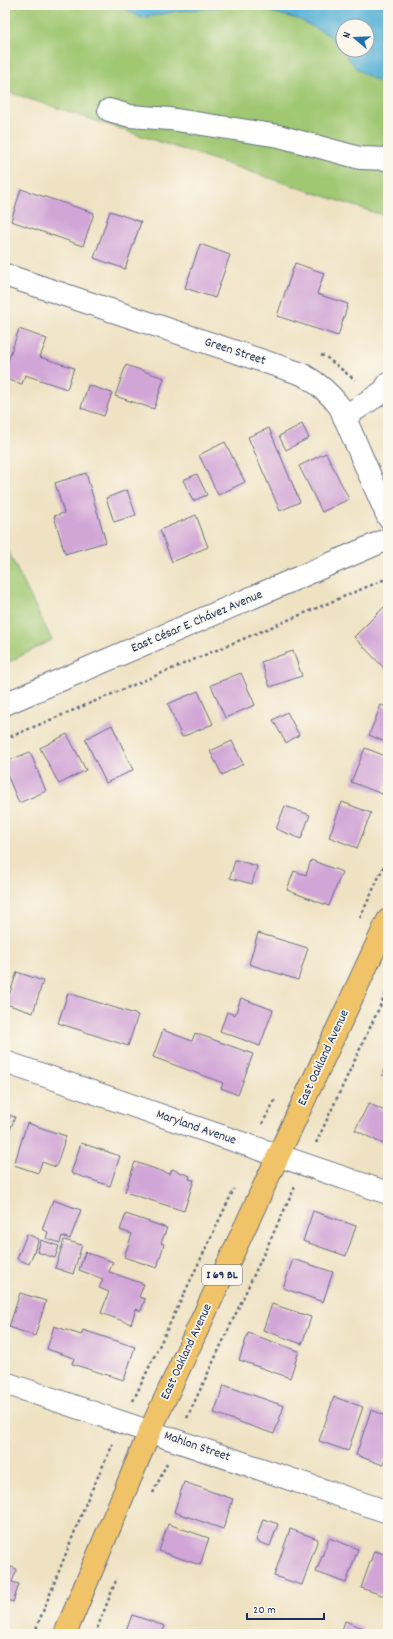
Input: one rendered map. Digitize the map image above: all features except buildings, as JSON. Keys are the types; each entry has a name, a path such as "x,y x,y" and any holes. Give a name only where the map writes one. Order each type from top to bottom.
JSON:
{"main road":[{"name":"East Oakland Avenue","path":"65,1634 150,1431 388,920"}],"street":[{"path":"109,110 130,116 166,119 279,136 360,158 388,159"},
{"name":"Green Street","path":"5,275 302,374 316,381 328,392 340,407 388,517"},
{"path":"344,417 384,390 388,384"},
{"name":"East César E. Chávez Avenue","path":"5,704 388,540"},
{"name":"Maryland Avenue","path":"5,1062 278,1156 388,1192"},
{"name":"Mahlon Street","path":"5,1383 388,1512"}],"path":[{"path":"5,739 388,578"},
{"path":"151,1496 388,989"},
{"path":"96,1634 120,1571"}],"green space":[{"path":"5,5 388,5 388,217 5,91"},
{"path":"5,545 52,640 5,664"}],"water":[{"path":"118,5 244,5 178,11 141,18"},
{"path":"244,5 388,5 388,87 358,70 348,58 375,58 375,18 335,18 335,42 329,35 298,19"}]}
